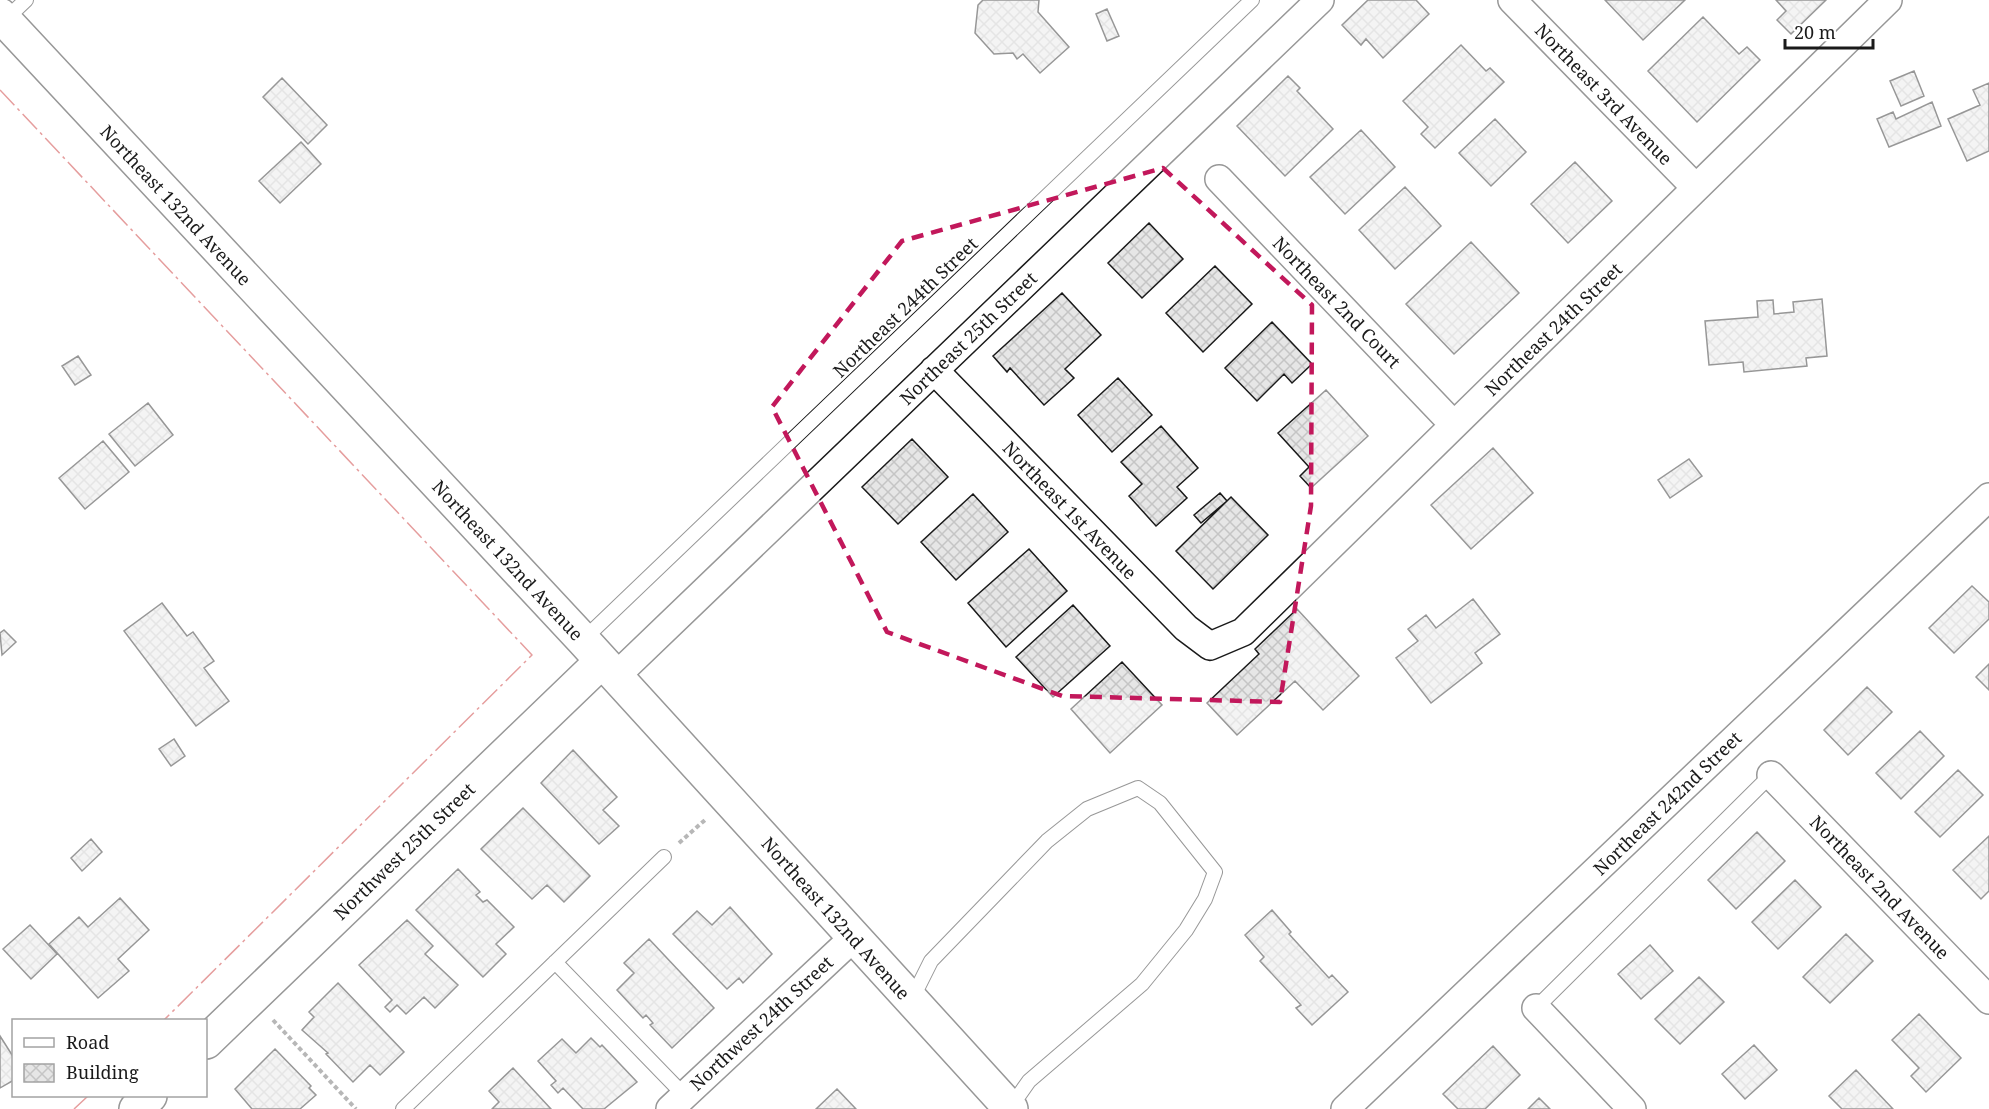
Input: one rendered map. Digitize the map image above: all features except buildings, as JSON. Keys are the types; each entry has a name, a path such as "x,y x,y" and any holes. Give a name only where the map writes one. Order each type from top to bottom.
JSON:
{"street":[{"name":"Northeast 25th Street","path":"600,659 934,370 1320,0"},
{"name":"Northeast 3rd Avenue","path":"1512,0 1696,188"},
{"name":"Northeast 24th Street","path":"1210,646 1243,632 1888,0"},
{"name":"Northeast 132nd Avenue","path":"10,12 853,938 1011,1108"},
{"name":"Northeast 2nd Court","path":"1219,179 1454,425"},
{"name":"Northeast 1st Avenue","path":"934,370 1186,628 1210,646"},
{"name":"Northeast 242nd Street","path":"1345,1109 1989,497"},
{"name":"Northwest 25th Street","path":"207,1041 600,659"},
{"name":"Northeast 2nd Avenue","path":"1771,775 1989,1000"},
{"name":"Northwest 24th Street","path":"677,1102 853,938"},
{"path":"1536,1008 1632,1109"},
{"path":"136,1109 148,1097"}],"lane":[{"name":"Northeast 244th Street","path":"600,659 1252,0"},
{"path":"1536,1008 1771,775"},
{"path":"911,1001 931,961 1047,841 1087,809 1138,788 1160,803 1215,872 1204,899 1186,930 1142,984 1029,1081 1011,1108"},
{"path":"403,1109 664,857"},
{"path":"555,962 677,1102"}],"path":[{"path":"664,857 727,799"},
{"path":"252,997 356,1109"}],"highlighted area":[{"path":"1163,168 1312,305 1311,506 1280,702 1062,696 887,632 772,407 902,241"}],"power":[{"path":"0,90 532,655 165,1019"},
{"path":"74,1109 87,1097"}]}
